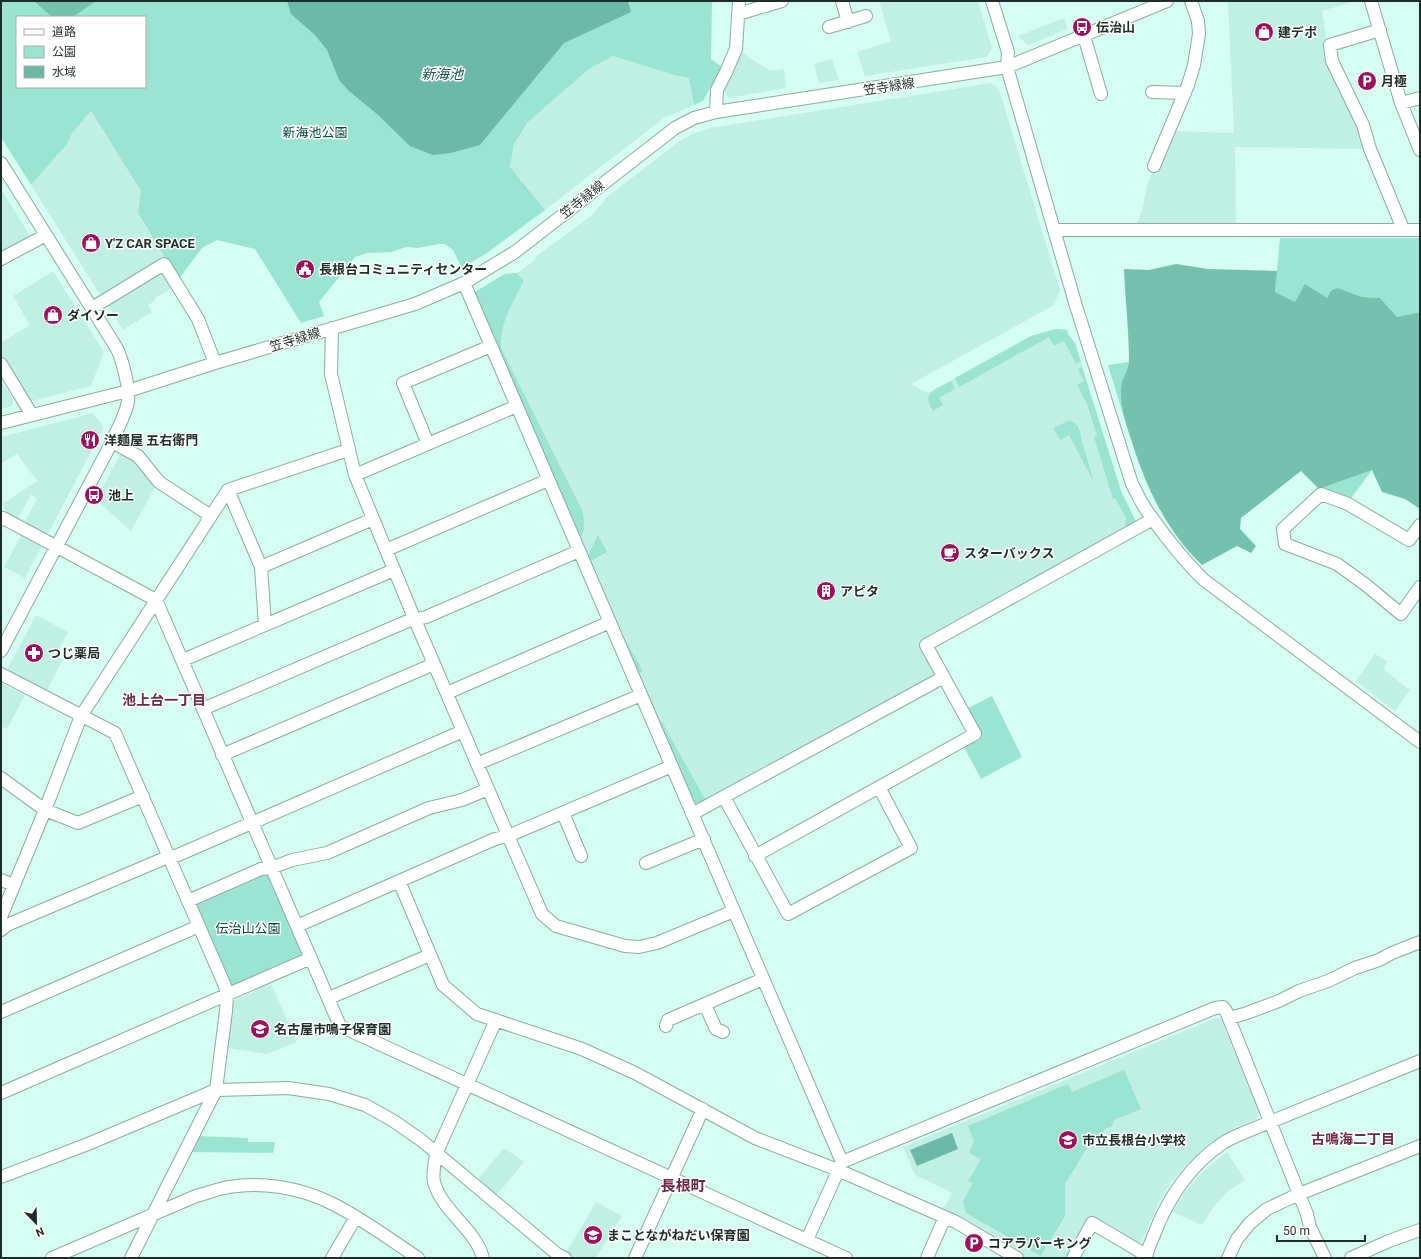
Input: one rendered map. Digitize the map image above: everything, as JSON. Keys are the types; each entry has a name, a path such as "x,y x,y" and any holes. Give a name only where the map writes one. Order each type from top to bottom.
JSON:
{"street":[{"path":"716,112 717,90 736,49 739,1"},
{"path":"738,14 782,1"},
{"path":"842,1 848,22"},
{"path":"992,1 1008,52 1007,67 1076,306 1132,484 1146,511 1191,568 1204,580 1420,742"},
{"name":"笠寺緑線","path":"1,422 128,391 215,363 415,304 464,283 515,252 674,128 694,118 716,112 1007,67 1084,36 1140,7 1167,1"},
{"path":"1154,166 1188,86 1194,66 1199,34 1198,21 1191,1"},
{"path":"1371,1 1401,103 1420,150"},
{"path":"829,27 866,16"},
{"path":"1380,30 1330,45 1332,60 1363,125 1370,148 1403,229"},
{"path":"1084,36 1101,94"},
{"path":"1152,92 1184,93"},
{"path":"1401,103 1420,98"},
{"path":"1,163 121,357 129,398 127,407 112,442 1,651"},
{"path":"1055,230 1420,230"},
{"path":"1,259 46,235"},
{"path":"92,308 164,264 198,319 215,363"},
{"path":"464,283 704,839 840,1166"},
{"path":"332,328 331,374 355,475 415,620 542,914 556,926 625,946 639,947 656,943 734,910"},
{"path":"428,444 403,383 491,346"},
{"path":"1,364 32,415"},
{"path":"355,475 517,406"},
{"path":"112,442 138,456 159,482 211,516"},
{"path":"1,917 45,810 81,716 228,490 348,450"},
{"path":"386,550 548,480"},
{"path":"228,490 261,567 265,625"},
{"path":"1420,525 1409,540 1348,504 1321,494 1283,529 1285,544 1337,564 1366,585 1401,614 1420,587"},
{"path":"2,517 156,600 340,1026 846,1258"},
{"path":"261,567 373,519"},
{"path":"755,856 975,734 926,645 1153,519"},
{"path":"203,709 408,621 426,617 579,551"},
{"path":"183,660 394,570"},
{"path":"447,693 610,622"},
{"path":"222,754 434,664"},
{"path":"1,674 115,733 225,986 227,995 226,1011 216,1090 131,1258"},
{"path":"692,814 944,677"},
{"path":"477,764 641,695"},
{"path":"1,930 43,910 252,823 463,731"},
{"path":"297,926 495,839 508,836 672,766"},
{"path":"1,778 45,810 78,823 143,796"},
{"path":"724,797 788,914 911,848 879,787"},
{"path":"188,901 261,869 271,868 292,860 327,853 429,808 462,800 488,789"},
{"path":"563,813 581,856"},
{"path":"646,863 704,839"},
{"path":"1,880 14,885"},
{"path":"399,881 443,985 477,1014 582,1049 635,1073 755,1138 840,1166 956,1222 1018,1258"},
{"path":"1,1012 199,926"},
{"path":"1229,1018 1279,1001 1299,991 1328,981 1355,968 1379,960 1420,942"},
{"path":"329,998 430,954"},
{"path":"1,1093 311,958"},
{"path":"666,1026 668,1020 763,979"},
{"path":"705,1005 716,1029 723,1032"},
{"path":"807,1240 840,1166 1215,1008 1223,1007 1229,1018 1307,1214 1313,1235 1325,1258"},
{"path":"483,1258 476,1242 440,1197 434,1182 434,1171 436,1154 496,1020"},
{"path":"1073,1258 1092,1223 1146,1257 1156,1227 1166,1206 1178,1187 1208,1155 1224,1142 1420,1061"},
{"path":"1,1177 88,1144 216,1090 288,1088 328,1094 365,1105 392,1120 421,1140 557,1254 565,1258"},
{"path":"635,1258 703,1109"},
{"path":"1228,1258 1237,1239 1250,1223 1267,1209 1299,1194 1420,1146"},
{"path":"52,1258 196,1196 220,1189 240,1186 266,1186 296,1190 335,1204 418,1258"},
{"path":"332,1258 356,1217"},
{"path":"927,1258 945,1217"},
{"path":"1351,1258 1389,1241 1420,1230"}],"shaded area":[{"path":"34,1 96,1 74,16 51,16"},
{"path":"879,1 978,1 992,48 987,57 865,76 857,52 891,41"},
{"path":"1228,1 1355,1 1322,11 1330,62 1367,149 1235,147 1236,225 1136,225 1142,211 1147,185 1172,131 1234,133"},
{"path":"1064,18 1068,29 1028,45 1018,36"},
{"path":"740,51 770,71 784,69 786,88 728,98 724,90"},
{"path":"613,56 674,75 689,78 694,105 664,118 545,210 510,167 514,144 528,122 589,69"},
{"path":"832,59 839,80 819,83 814,64"},
{"path":"991,83 999,89 1060,290 1054,305 911,384 923,391 930,392 1031,336 1056,329 1067,330 1068,334 1075,343 1121,491 1136,522 919,643 936,671 933,677 700,805 691,801 473,293 505,274 517,273 534,261 536,256 591,216 607,197 681,140 694,133 710,128"},
{"path":"91,111 141,191 138,214 164,257 104,295 99,293 31,185 67,144 72,133"},
{"path":"1,189 29,234 28,239 1,254"},
{"path":"1176,264 1208,269 1277,271 1275,292 1295,302 1305,284 1327,298 1332,290 1338,288 1362,297 1380,298 1397,317 1420,312 1420,509 1405,499 1382,492 1372,470 1319,489 1301,471 1241,518 1240,529 1256,546 1251,553 1237,546 1202,565 1189,552 1167,522 1150,490 1129,433 1121,401 1121,385 1129,360 1124,269 1149,270"},
{"path":"53,271 104,352 91,386 32,401 28,399 1,356 1,343 30,325 13,296"},
{"path":"161,271 175,286 155,298 156,300 148,305 152,312 123,330 109,307 110,303"},
{"path":"1,380 13,400 12,406 1,409"},
{"path":"93,413 104,427 49,532 44,534 24,523 37,499 31,495 17,520 8,515 2,504 37,481 17,454 1,463 1,437"},
{"path":"122,451 136,458 157,484 131,531 96,500"},
{"path":"22,534 39,543 41,547 25,578 4,567"},
{"path":"36,615 68,632 56,656 63,660 46,692 9,673 8,668"},
{"path":"1375,654 1387,661 1384,670 1410,690 1395,711 1356,681"},
{"path":"3,684 25,695 7,729 1,726 1,685"},
{"name":"名古屋市鳴子保育園","path":"271,984 297,1042 267,1054 227,1048 232,1004 235,1000"},
{"name":"市立長根台小学校","path":"1216,1018 1221,1019 1259,1113 1256,1119 1237,1127 1206,1146 1188,1163 1172,1181 1159,1202 1142,1241 1136,1244 1091,1217 1068,1258 1026,1258 940,1209 945,1206 952,1193 915,1175 903,1147"},
{"path":"504,1148 524,1162 495,1197 476,1181"},
{"path":"1227,1152 1245,1180 1226,1193 1212,1209 1202,1225 1172,1212 1179,1200 1196,1179"},
{"name":"まことながねだい保育園","path":"596,1202 622,1216 596,1258 571,1258 565,1255"}],"green space":[{"name":"新海池公園","path":"1,1 712,1 711,59 722,67 703,101 694,105 689,78 674,75 613,56 589,69 528,122 514,144 510,167 545,210 487,253 462,268 453,250 445,244 418,248 406,247 392,252 368,253 355,257 319,302 324,316 301,323 255,249 217,240 202,248 178,280 138,213 141,191 91,111 72,133 67,144 31,185 1,137"},
{"path":"1280,238 1420,238 1420,312 1397,317 1380,298 1362,297 1338,288 1327,298 1295,302 1275,292"},
{"path":"517,273 523,282 504,322 501,348 582,510 584,526 580,541 473,293 505,274"},
{"path":"1056,329 1067,330 1068,334 1075,343 1081,362 1076,364 1064,341 1054,346 1049,337 959,387 955,378 1031,336"},
{"path":"1129,362 1121,388 1125,421 1108,365"},
{"path":"1082,367 1121,491 1136,522 1125,528 1126,518 1115,498 1113,499 1094,437 1097,436 1087,404 1077,385 1084,381 1078,369"},
{"path":"951,381 955,389 939,398 943,405 933,411 929,405 929,395 936,389"},
{"path":"1068,421 1073,422 1078,426 1094,482 1069,435 1060,440 1053,428"},
{"path":"1372,470 1349,501 1319,489"},
{"path":"598,535 607,552 589,562 587,557"},
{"path":"614,621 643,671 638,673 659,723 662,722 706,801 700,805 691,801"},
{"path":"992,696 1022,757 981,779 964,747 982,737 968,708"},
{"name":"伝治山公園","path":"263,872 269,873 302,952 300,958 233,986 228,983 195,906 197,900"},
{"path":"1124,1070 1141,1109 1114,1120 1112,1126 1103,1130 1104,1132 1085,1151 1065,1184 1065,1216 1041,1256 966,1213 963,1201 973,1183 968,1181 981,1159 969,1153 974,1141 968,1126 1068,1084 1072,1092"},
{"path":"197,1136 248,1138 248,1142 275,1142 273,1153 189,1152"}],"water":[{"name":"新海池","path":"287,1 628,1 631,12 564,43 480,145 451,153 433,155 410,146 377,114 349,91 339,80 327,50 315,35 291,14"},
{"path":"952,1133 958,1149 917,1166 910,1150"}],"place":[{"name":"伝治山","path":"1082,27"},
{"name":"建デポ","path":"1264,32"},
{"name":"月極","path":"1367,81"},
{"name":"Y'Z CAR SPACE","path":"91,243"},
{"name":"長根台コミュニティセンター","path":"305,269"},
{"name":"ダイソー","path":"53,315"},
{"name":"洋麺屋 五右衛門","path":"90,440"},
{"name":"池上","path":"94,495"},
{"name":"スターバックス","path":"950,553"},
{"name":"アピタ","path":"826,591"},
{"name":"つじ薬局","path":"34,653"},
{"name":"名古屋市鳴子保育園","path":"260,1029"},
{"name":"市立長根台小学校","path":"1068,1140"},
{"name":"まことながねだい保育園","path":"593,1235"},
{"name":"コアラパーキング","path":"974,1243"}],"district":[{"name":"池上台一丁目","path":"164,700"},
{"name":"古鳴海二丁目","path":"1353,1139"},
{"name":"長根町","path":"683,1186"}]}
